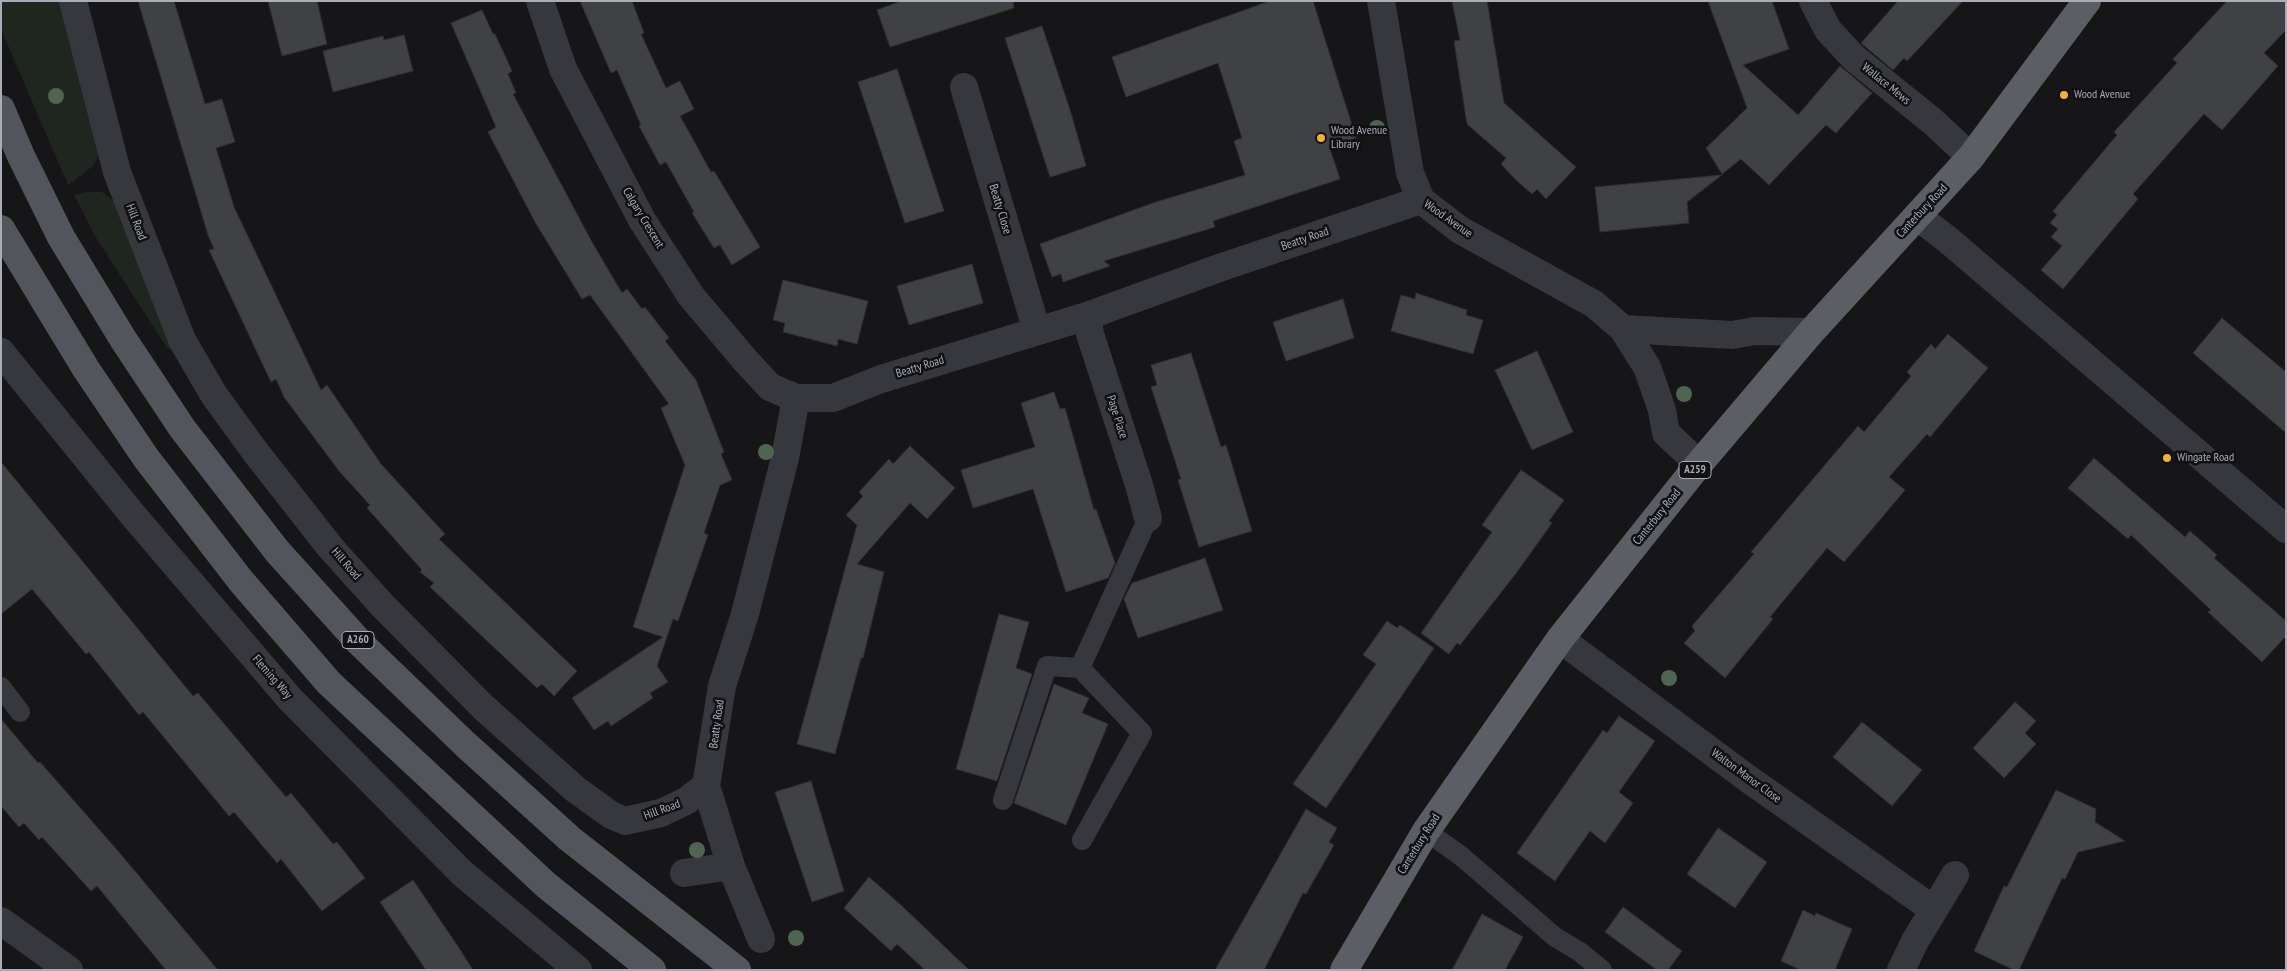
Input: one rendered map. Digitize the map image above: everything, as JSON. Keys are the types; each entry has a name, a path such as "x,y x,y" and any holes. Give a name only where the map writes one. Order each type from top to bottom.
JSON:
{"highway":[{"name":"Canterbury Road","path":"1344,970 1426,831 1560,639 1699,464 1811,332 1971,157 2086,1"}],"main road":[{"name":"A260","path":"1,109 20,156 60,237 123,339 182,428 277,551 360,643 528,802 570,839 737,970"},
{"path":"1,229 86,369 146,458 241,581 329,683 546,885 652,970"}],"street":[{"name":"Hill Road","path":"73,1 117,172 182,340 214,395 257,454 330,547 383,606 483,708 576,789 611,815 625,821 661,812 686,801 706,786"},
{"name":"Calgary Crescent","path":"540,1 563,69 642,220 691,296 770,387 796,398"},
{"name":"Wood Avenue","path":"1381,1 1410,173 1421,200 1460,230 1594,304 1623,329 1647,367 1662,410 1666,433 1699,464"},
{"name":"Wallace Mews","path":"1813,1 1828,30 1854,58 1910,103 1971,157"},
{"name":"Beatty Close","path":"964,87 1037,331"},
{"name":"Beatty Road","path":"706,786 722,686 745,614 785,458 796,398 833,398 881,380 1087,316 1421,200"},
{"path":"1918,216 2286,529"},
{"name":"Page Place","path":"1087,316 1090,334 1148,518"},
{"path":"1623,329 1732,335 1756,331 1811,332"},
{"name":"Fleming Way","path":"1,352 132,514 290,699 462,872 578,970"},
{"name":"Walton Manor Close","path":"1560,639 1748,778 1934,910"},
{"path":"706,786 731,866 761,939"},
{"path":"684,873 731,866"},
{"path":"1901,970 1955,875"},
{"path":"1,920 69,970"}],"lane":[{"path":"1080,668 1148,518"},
{"path":"1002,800 1048,666 1080,668 1142,733 1082,840"},
{"path":"1,687 20,712"},
{"path":"1426,831 1461,856 1555,937 1580,952 1602,970"}],"shaded area":[{"path":"1,1 61,1 99,155 93,166 68,185 1,29"},
{"path":"87,192 102,192 115,202 174,345 170,349 167,348 95,236 74,195"}],"building":[{"path":"138,1 174,1 205,104 222,99 235,142 216,148 234,207 321,390 327,385 381,464 445,534 439,539 577,671 554,696 542,684 537,688 430,587 434,583 420,572 422,570 367,508 370,505 339,471 284,397 276,379 271,382 209,250 214,249 208,235"},
{"path":"268,1 317,1 327,44 282,56"},
{"path":"580,1 632,1 644,33 641,34 666,88 680,81 694,109 680,116 711,172 714,171 760,247 732,265 720,245 714,248 692,213 694,212 666,162 660,165 639,126 641,125 617,70 611,73"},
{"path":"901,1 1013,1 1014,8 890,47 877,10"},
{"path":"1270,1 1313,1 1356,138 1329,146 1340,179 1213,221 1215,227 1104,261 1110,266 1063,282 1061,274 1052,277 1040,244 1153,203 1245,175 1234,141 1242,138 1218,63 1126,97 1112,57"},
{"path":"1452,1 1487,1 1504,103 1576,167 1546,199 1537,189 1532,194 1515,179 1501,164 1506,158 1467,124 1454,41 1460,40"},
{"path":"1708,1 1772,1 1789,49 1743,65 1798,115 1840,66 1872,93 1836,133 1826,125 1769,185 1741,159 1722,174 1706,148 1747,108"},
{"path":"1898,1 1963,1 1907,61 1904,58 1893,70 1861,43"},
{"path":"2227,1 2286,1 2286,30 2264,53 2278,66 2222,130 2204,114 2133,194 2138,199 2063,289 2041,270 2062,246 2051,237 2058,229 2050,223 2057,215 2053,211 2117,135 2114,132 2177,63 2173,59"},
{"path":"482,10 512,71 508,74 516,93 513,94 592,242 622,293 627,289 642,309 645,307 669,338 665,341 696,380 724,452 721,454 732,480 720,485 704,533 708,535 678,621 673,619 657,666 668,682 650,693 653,698 611,726 608,721 594,730 572,698 663,637 633,627 685,465 661,408 669,404 590,295 582,299 535,222 488,132 496,127 451,23"},
{"path":"1042,26 1071,113 1086,166 1050,177 1005,38"},
{"path":"404,35 413,71 333,92 323,51 383,36 384,40"},
{"path":"897,69 944,211 905,223 858,82"},
{"path":"1722,175 1687,202 1689,223 1600,232 1595,187"},
{"path":"972,264 983,303 909,325 897,286"},
{"path":"783,280 868,301 857,344 838,339 837,346 783,332 785,323 773,320"},
{"path":"1416,293 1467,310 1466,315 1483,320 1473,354 1391,331 1401,295 1415,299"},
{"path":"1343,299 1354,338 1286,361 1273,322"},
{"path":"2222,318 2286,372 2286,433 2193,353"},
{"path":"1948,334 1988,368 1930,437 1927,434 1889,477 1905,490 1873,528 1844,562 1827,548 1770,617 1773,619 1725,678 1684,643 1695,631 1692,626 1754,554 1751,552 1858,426 1864,432 1911,376 1907,372 1931,344 1935,349"},
{"path":"1537,351 1573,432 1532,450 1495,370"},
{"path":"1191,353 1221,447 1226,445 1252,531 1199,547 1178,480 1181,479 1151,387 1157,385 1151,365"},
{"path":"1054,392 1060,409 1065,408 1094,510 1096,509 1115,563 1108,578 1066,592 1033,489 973,508 961,470 1035,447 1021,403"},
{"path":"910,446 955,488 927,519 910,503 857,564 884,572 863,658 861,658 835,754 797,744 857,525 846,515 863,496 859,492 889,459 893,464"},
{"path":"2094,458 2185,537 2190,531 2217,555 2214,558 2286,621 2286,636 2262,662 2208,612 2211,610 2131,535 2128,539 2068,488"},
{"path":"1,462 193,696 198,693 286,797 291,793 333,844 337,842 365,878 322,911 281,859 277,863 234,812 229,816 143,712 139,715 89,652 86,654 32,589 1,614"},
{"path":"1521,470 1564,500 1549,521 1552,523 1517,572 1460,645 1457,643 1449,654 1421,633 1492,532 1482,525"},
{"path":"1205,558 1223,610 1138,638 1124,599 1132,583"},
{"path":"999,614 1029,622 1016,668 1032,674 997,781 956,769"},
{"path":"1387,621 1397,628 1400,625 1434,648 1326,808 1293,784 1376,664 1363,655"},
{"path":"1054,684 1089,698 1082,713 1108,724 1066,825 1014,803"},
{"path":"2015,702 2036,721 2025,733 2036,744 2004,778 1973,748"},
{"path":"1619,716 1655,741 1619,792 1633,803 1605,843 1590,831 1555,881 1517,853 1603,730 1607,733"},
{"path":"1,719 118,851 218,970 166,970 97,886 91,891 42,837 39,840 24,823 19,827 1,806"},
{"path":"1862,722 1922,770 1892,806 1833,757"},
{"path":"811,781 844,891 812,902 775,792"},
{"path":"2056,790 2096,809 2095,822 2125,841 2078,852 2065,879 2062,878 2019,970 2014,970 1974,951 2004,886 2007,887"},
{"path":"1306,809 1337,828 1329,842 1334,845 1306,894 1303,893 1264,970 1215,970"},
{"path":"1718,828 1767,862 1735,908 1687,874"},
{"path":"869,877 969,970 925,970 897,944 891,951 844,908"},
{"path":"413,880 473,970 426,970 380,902"},
{"path":"1623,907 1682,951 1668,970 1657,970 1605,932"},
{"path":"1803,910 1815,916 1816,913 1852,929 1835,970 1801,970 1781,961"},
{"path":"1482,914 1523,937 1505,970 1452,970"}],"place":[{"name":"Wood Avenue","path":"2064,95"},
{"name":"Wood Avenue Library","path":"1321,138"},
{"name":"Wingate Road","path":"2167,458"}]}
